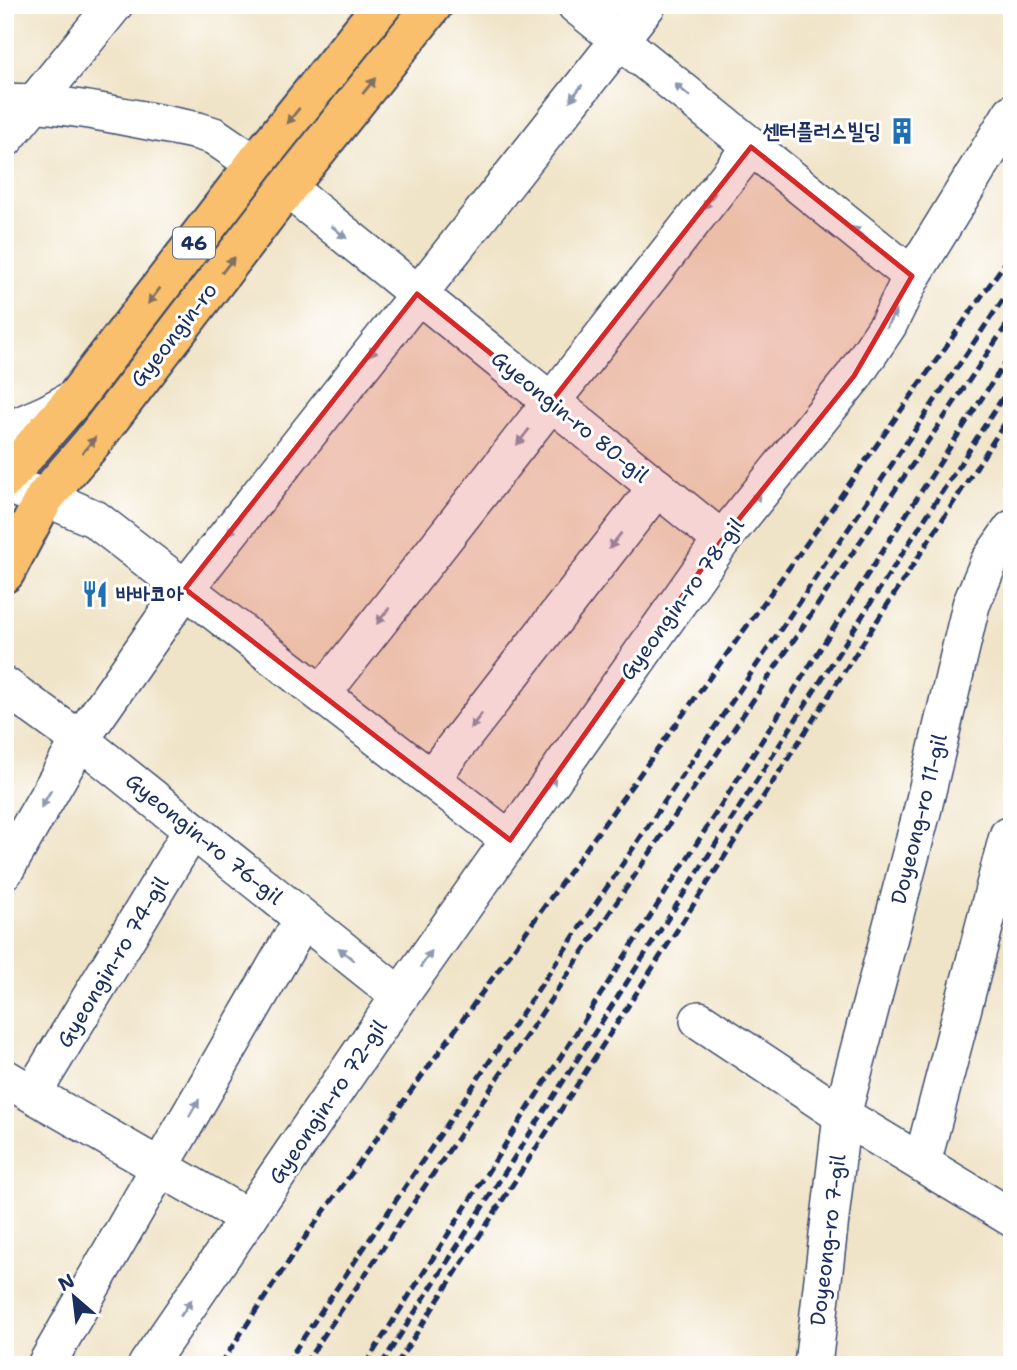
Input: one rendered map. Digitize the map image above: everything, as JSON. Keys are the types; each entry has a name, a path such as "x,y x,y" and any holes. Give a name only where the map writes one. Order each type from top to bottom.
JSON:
{"main road":[{"name":"Gyeongin-ro","path":"5,479 76,397 254,164 382,5"},
{"name":"Gyeongin-ro","path":"5,573 45,497 90,445 287,188 433,5"}],"street":[{"path":"5,139 20,102 114,5"},
{"path":"576,5 912,276"},
{"path":"5,870 80,740 185,589 647,5"},
{"path":"20,102 198,131 214,136 254,164"},
{"name":"Gyeongin-ro 78-gil","path":"510,840 722,540 854,376 888,325 912,276 1012,113"},
{"path":"322,694 751,147"},
{"name":"Gyeongin-ro 80-gil","path":"287,188 722,540"},
{"path":"5,432 76,397"},
{"path":"5,485 45,497 95,519 510,840"},
{"path":"431,778 657,487"},
{"path":"5,531 45,497"},
{"name":"Doyeong-ro 11-gil","path":"842,1115 923,808 971,605 989,562 1012,529"},
{"name":"Gyeongin-ro 76-gil","path":"5,686 80,740 400,996"},
{"name":"Gyeongin-ro 74-gil","path":"192,830 19,1086 248,1218"},
{"path":"922,1163 1008,836 1012,835"},
{"name":"Gyeongin-ro 72-gil","path":"148,1365 510,840"},
{"path":"46,1365 303,919"},
{"name":"Doyeong-ro 7-gil","path":"699,1020 842,1115 1012,1218"},
{"name":"Doyeong-ro 7-gil","path":"813,1365 842,1115"}],"highlighted area":[{"path":"751,147 912,276 854,376 722,540 510,840 185,589 417,294 551,402"}],"railway":[{"path":"220,1365 299,1246 833,507 1012,253"},
{"path":"285,1365 1012,286"},
{"path":"304,1365 1012,317"},
{"path":"365,1365 1012,352"},
{"path":"381,1365 1012,383"},
{"path":"396,1365 1012,412"}],"place":[{"name":"센터플러스빌딩","path":"902,131"},
{"name":"바바코아","path":"95,594"}]}
